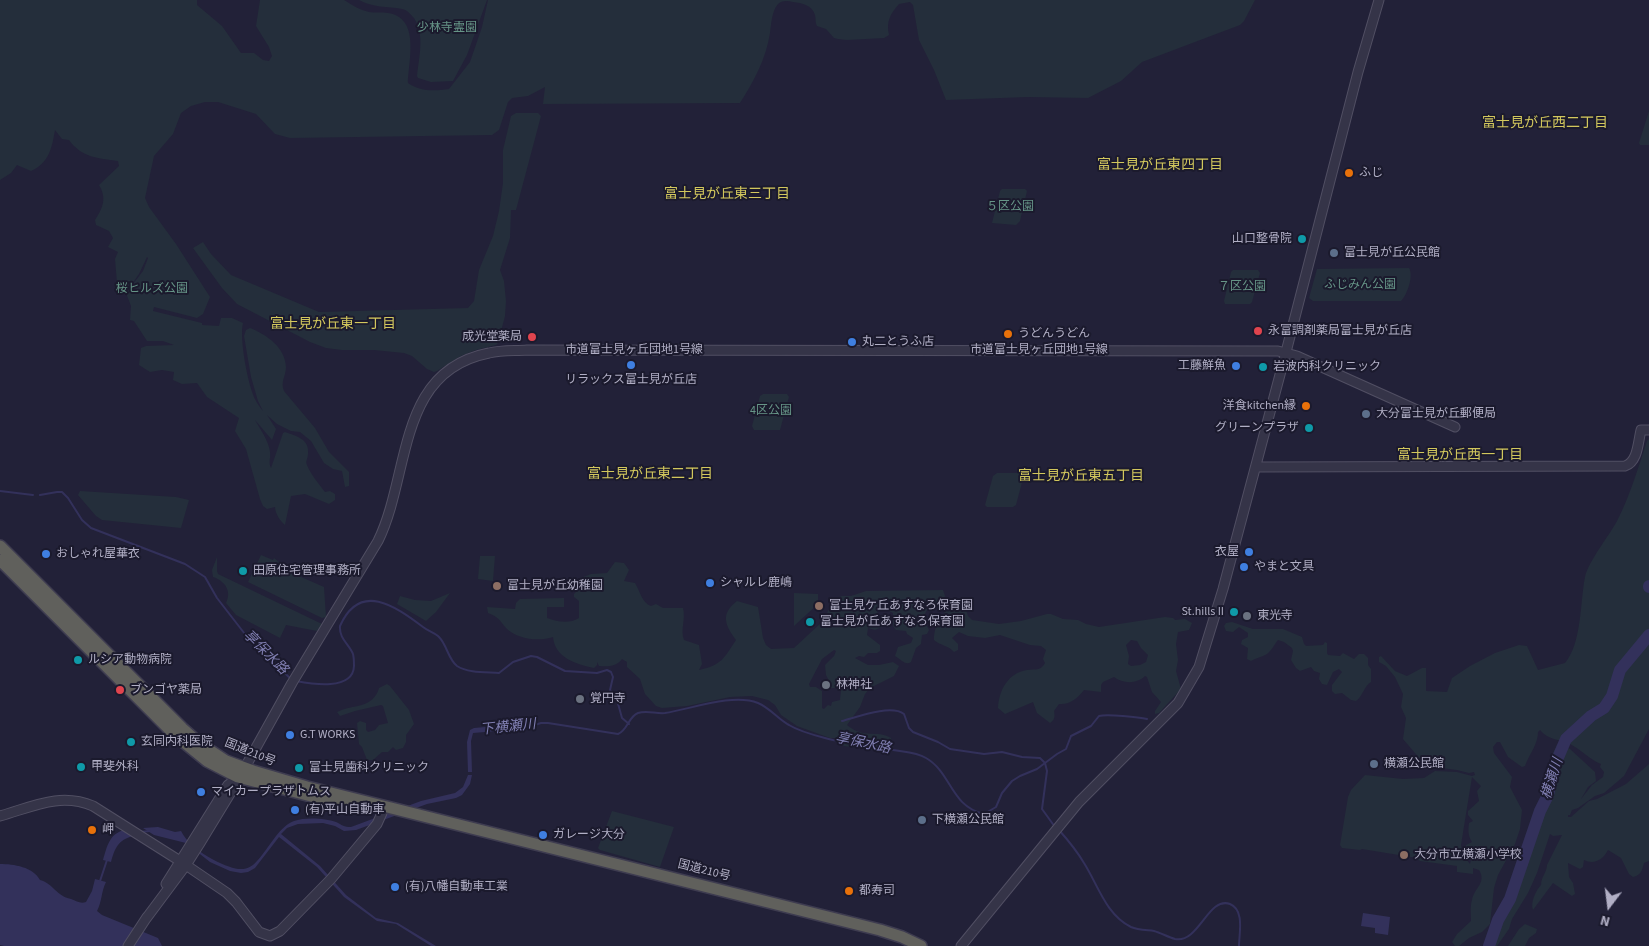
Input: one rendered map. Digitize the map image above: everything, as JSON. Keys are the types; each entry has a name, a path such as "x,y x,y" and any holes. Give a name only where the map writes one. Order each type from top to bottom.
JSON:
{"highway":[{"name":"国道210号","path":"0,546 186,732 241,773 479,829 880,930 897,935 921,946"},
{"name":"国道210号","path":"0,560 186,746 207,761 320,799 479,829"}],"street":[{"path":"961,946 1079,802 1178,703 1202,661 1256,466 1358,72 1379,0"},
{"name":"市道富士見ヶ丘団地1号線","path":"128,946 233,789 283,699 380,536 389,512 412,425 420,403 439,378 456,365 474,357 498,351 527,350 1274,350 1286,352 1455,427"},
{"path":"1256,466 1624,466 1630,464 1633,460 1641,430 1649,430"},
{"path":"0,816 52,801 70,800 93,806 152,842 230,896 259,932 272,936 280,931 331,879 377,824 382,812"}],"green space":[{"name":"桜ヒルズ公園","path":"0,0 197,0 197,5 222,26 241,53 254,53 263,60 269,61 272,56 269,47 256,26 260,0 344,0 366,11 398,16 405,23 409,31 411,52 408,83 418,88 433,90 449,89 470,62 482,27 488,0 1255,0 1240,25 1142,62 1121,81 1088,98 1028,97 946,100 919,40 913,5 910,2 899,4 893,11 888,22 889,35 884,38 847,40 834,38 826,29 817,26 814,12 806,5 785,1 778,4 774,10 768,43 762,61 755,78 740,103 543,104 545,87 528,96 512,98 508,102 499,130 492,135 290,138 275,134 256,114 218,102 205,102 191,106 181,113 173,134 154,156 145,198 149,207 176,244 210,297 203,314 197,318 154,307 153,311 202,323 202,325 219,326 221,318 232,318 243,323 242,340 247,374 256,401 263,411 251,377 244,336 246,330 250,328 263,334 279,348 286,367 284,391 315,428 329,452 349,472 349,486 345,487 342,471 333,469 324,463 311,441 300,432 291,431 277,424 267,415 276,429 272,440 255,420 268,444 271,468 283,433 294,435 307,445 306,464 315,479 325,492 330,491 335,494 335,500 329,504 305,494 291,496 285,525 278,517 275,507 267,509 263,506 246,449 235,431 239,418 207,397 197,383 182,384 173,380 174,372 162,370 150,372 139,365 141,348 146,346 174,345 163,341 147,341 134,321 130,320 131,306 126,293 143,271 148,258 129,288 123,287 117,283 115,259 118,252 108,247 113,238 109,231 96,225 95,220 102,207 103,199 99,185 119,166 118,161 85,154 69,140 62,139 55,130 51,149 42,164 31,171 17,165 11,173 0,180"},
{"name":"少林寺霊園","path":"359,0 487,0 467,55 453,81 431,82 417,76 420,39 417,25 409,12 396,8 375,6"},
{"path":"1649,111 1649,145 1640,145 1639,143"},
{"path":"516,113 538,113 541,116 516,210 511,210 510,238 500,270 504,281 506,301 505,316 498,343 461,356 437,371 434,372 427,369 412,356 404,353 374,350 342,350 326,348 310,342 237,304 222,288 193,248 203,242 211,254 231,275 319,312 468,308 474,301 479,270 493,236 503,183 503,150 511,116"},
{"name":"５区公園","path":"1002,189 1025,189 1027,191 1020,221 1016,225 992,223"},
{"name":"ふじみん公園","path":"1409,268 1411,276 1409,285 1401,301 1313,301 1309,298 1317,269"},
{"name":"７区公園","path":"1233,270 1258,270 1260,273 1250,304 1225,304 1224,301"},
{"name":"4区公園","path":"763,394 787,394 789,397 780,430 754,430 752,426 760,396"},
{"path":"1649,439 1649,729 1624,776 1604,793 1595,796 1572,810 1568,817 1571,817 1589,801 1597,799 1626,784 1649,764 1649,861 1644,863 1639,874 1633,877 1629,874 1621,858 1608,850 1598,861 1584,860 1583,867 1580,869 1568,863 1569,877 1573,883 1575,894 1572,896 1553,883 1533,910 1534,897 1562,835 1553,836 1550,834 1537,873 1528,893 1512,919 1509,929 1497,946 1487,946 1512,897 1523,867 1552,755 1557,745 1563,745 1570,749 1595,772 1596,781 1588,787 1581,799 1592,785 1603,777 1604,772 1600,767 1601,764 1574,746 1550,738 1540,730 1525,766 1522,767 1508,757 1500,742 1497,742 1493,747 1494,753 1512,777 1510,787 1522,810 1520,829 1515,844 1498,875 1494,888 1490,924 1482,932 1469,938 1459,946 1455,946 1452,942 1457,934 1471,921 1471,902 1482,878 1479,870 1473,868 1473,874 1457,872 1457,866 1420,861 1417,858 1362,849 1342,848 1340,845 1348,797 1351,790 1365,775 1403,779 1424,778 1435,771 1475,775 1474,772 1469,773 1426,766 1403,739 1406,718 1401,707 1403,694 1395,677 1386,666 1379,662 1379,657 1381,656 1395,671 1407,676 1422,668 1426,668 1426,691 1447,692 1452,678 1470,666 1495,653 1519,645 1527,646 1538,670 1565,663 1575,645 1587,571 1622,511 1634,482","holes":["1472,777 1481,786 1477,791 1479,801 1468,811 1468,815 1473,821 1469,823 1468,828 1472,842 1466,845 1464,850 1467,859 1471,860 1470,864 1462,854 1461,845"]},
{"path":"997,473 1022,473 1024,475 1016,505 1013,507 987,507 985,505 993,476"},
{"path":"80,491 176,497 189,500 181,528 102,520 96,516 78,495"},
{"path":"261,555 273,560 274,558 292,573 324,587 326,617 322,618 248,582"},
{"path":"480,556 495,556 493,581 478,579"},
{"path":"217,557 218,574 322,624 317,631 286,625 280,638 236,615 226,603 228,591 226,587 221,581 213,577 212,570"},
{"path":"615,562 624,563 629,570 624,581 635,583 643,600 648,604 651,606 656,604 663,608 683,608 684,640 699,645 702,664 699,670 713,666 722,660 736,640 727,624 726,615 728,610 737,601 758,607 763,638 766,645 771,649 794,648 823,621 832,603 842,596 851,596 866,591 943,590 945,596 943,603 930,607 927,610 923,619 929,630 927,634 922,635 921,644 916,648 911,662 905,663 895,656 898,647 911,643 913,638 906,631 896,630 893,626 893,613 883,608 880,604 877,613 882,627 875,630 868,628 867,635 880,645 880,651 855,658 868,665 893,662 899,666 894,676 870,688 865,694 860,707 847,725 859,732 886,735 891,738 893,746 887,752 844,746 835,738 830,738 797,726 781,715 775,705 768,700 752,696 730,697 687,706 662,708 656,706 645,694 640,679 627,667 627,662 622,659 615,665 609,666 599,666 597,662 594,668 574,662 562,655 553,637 541,639 516,635 506,628 497,617 488,613 487,607 515,609 516,603 520,599 564,598 564,607 547,607 547,618 563,622 575,620 579,618 579,601 574,597 578,590 573,587 573,581 591,574 607,573","holes":["834,650 836,651 834,656 825,665 829,681 828,688 836,687 838,677 841,690 840,700 832,702 831,706 828,705 824,709 822,708 822,691 816,687 810,687 809,684 822,659"]},
{"path":"450,593 436,612 426,621 397,604 400,596 415,600 431,601"},
{"path":"794,593 818,594 818,604 794,626"},
{"path":"962,604 965,606 968,616 972,620 999,624 1021,621 1047,614 1063,619 1078,620 1099,627 1165,617 1175,620 1185,619 1192,623 1189,630 1178,632 1176,644 1178,660 1176,671 1181,689 1159,713 1155,714 1161,702 1152,692 1147,677 1145,676 1138,681 1130,682 1114,677 1103,682 1101,692 1084,690 1073,700 1059,704 1054,711 1054,719 1050,723 1037,713 1033,702 1005,714 998,708 1000,695 1006,683 1020,672 1042,667 1045,663 1043,659 1046,650 1041,646 1030,645 1000,635 985,638 968,636 959,632 952,638 958,644 958,650 954,652 934,640 934,634 941,616 956,605","holes":["1131,640 1137,641 1148,655 1146,662 1131,666 1128,664 1129,656 1126,645"]},
{"path":"1232,622 1253,629 1283,629 1302,637 1306,646 1323,645 1325,642 1327,643 1328,655 1340,656 1343,653 1354,659 1359,654 1364,654 1368,658 1368,665 1371,669 1371,682 1356,701 1351,700 1342,693 1335,694 1332,691 1332,685 1342,672 1339,669 1333,672 1327,685 1322,684 1319,679 1320,673 1314,671 1311,667 1300,671 1296,668 1291,660 1292,648 1278,640 1267,654 1251,661 1247,659 1248,648 1241,644 1242,640 1248,637 1248,633 1239,627 1233,632 1226,631 1224,626 1226,623"},
{"path":"387,684 409,710 414,724 406,735 406,742 403,748 396,750 393,747 388,752 382,752 373,760 367,760 359,744 357,723 360,721 366,723 366,730 368,732 375,730 379,725 388,723 383,706 340,716 337,712 367,703 376,695 379,688"},
{"path":"612,811 674,827 660,867 598,848"},
{"path":"1525,924 1537,929 1536,933 1529,938 1525,946 1508,946 1519,929"}],"shaded area":[{"path":"497,726 497,731 473,733 471,741 472,772 468,772 467,742 470,730"},
{"path":"468,775 472,775 470,784 462,795 456,798 427,804 356,830 344,831 323,823 298,824 287,828 281,834 320,866 346,895 376,918 398,923 436,946 431,946 396,924 377,921 344,897 317,867 279,837 255,868 241,873 230,871 210,862 186,843 154,835 143,828 158,827 175,832 181,831 190,843 208,857 225,865 244,869 256,862 286,825 294,821 321,819 351,827 421,801 455,793 463,787"},
{"path":"124,830 133,836 118,845 111,862 103,860 107,846 112,838"},
{"path":"0,864 28,869 62,895 80,902 86,902 92,891 95,879 106,882 97,911 102,915 158,938 162,946 0,945"},
{"path":"1363,913 1390,917 1388,935 1375,933 1375,928 1361,926"}],"waterway":[{"name":"享保水路","path":"0,491 33,495"},
{"name":"享保水路","path":"40,495 62,492 82,520 91,528 185,564 205,577 217,598 248,638 292,680"},
{"name":"享保水路","path":"296,681 331,684 347,679 352,674 354,657 341,634 340,626 348,612 357,604 368,601 378,602 401,612 437,636 442,640 454,663 466,670 499,673 513,662 531,656 537,657 565,671 597,673 607,670 611,672 613,677 610,690 617,700 622,718 629,724"},
{"name":"横瀬川","path":"1489,946 1498,920 1510,899 1540,811 1548,795 1554,767 1566,739 1591,716 1604,708 1612,696 1620,670 1649,635"},
{"name":"享保水路","path":"495,729 525,728 548,723 618,734 624,730 632,717 638,713 665,713 724,701 748,700 762,705 789,725 810,734 840,741 910,752 922,756 935,764 964,804 984,814 996,807 1002,793 1012,781 1037,769 1066,749 1071,736 1091,726 1099,716 1109,715 1147,719"},
{"name":"享保水路","path":"842,721 874,712 898,711 904,714 909,728 913,732 950,749 984,754 1002,752 1022,757 1040,758 1045,763 1047,771 1042,809 1055,827"},
{"name":"享保水路","path":"1059,830 1082,859 1103,899 1122,922 1134,928 1154,931 1175,939 1183,939 1191,935 1216,907 1222,903 1230,904 1238,911 1239,946"},
{"path":"140,832 150,831"},
{"path":"100,881 107,860"}],"place":[{"name":"ふじ","path":"1349,173"},
{"name":"山口整骨院","path":"1302,239"},
{"name":"富士見が丘公民館","path":"1334,253"},
{"name":"永富調剤薬局富士見が丘店","path":"1258,331"},
{"name":"うどんうどん","path":"1008,334"},
{"name":"成光堂薬局","path":"532,337"},
{"name":"丸二とうふ店","path":"852,342"},
{"name":"リラックス富士見が丘店","path":"631,365"},
{"name":"工藤鮮魚","path":"1236,366"},
{"name":"岩波内科クリニック","path":"1263,367"},
{"name":"洋食kitchen縁","path":"1306,406"},
{"name":"大分富士見が丘郵便局","path":"1366,414"},
{"name":"グリーンプラザ","path":"1309,428"},
{"name":"衣屋","path":"1249,552"},
{"name":"おしゃれ屋華衣","path":"46,554"},
{"name":"やまと文具","path":"1244,567"},
{"name":"田原住宅管理事務所","path":"243,571"},
{"name":"シャルレ鹿嶋","path":"710,583"},
{"name":"富士見が丘幼稚園","path":"497,586"},
{"name":"富士見ケ丘あすなろ保育園","path":"819,606"},
{"name":"St.hills II","path":"1234,612"},
{"name":"東光寺","path":"1247,616"},
{"name":"富士見が丘あすなろ保育園","path":"810,622"},
{"name":"ルシア動物病院","path":"78,660"},
{"name":"林神社","path":"826,685"},
{"name":"ブンゴヤ薬局","path":"120,690"},
{"name":"覚円寺","path":"580,699"},
{"name":"G.T WORKS","path":"290,735"},
{"name":"玄同内科医院","path":"131,742"},
{"name":"横瀬公民館","path":"1374,764"},
{"name":"甲斐外科","path":"81,767"},
{"name":"富士見歯科クリニック","path":"299,768"},
{"name":"マイカープラザトムス","path":"201,792"},
{"name":"(有)平山自動車","path":"295,810"},
{"name":"下横瀬公民館","path":"922,820"},
{"name":"岬","path":"92,830"},
{"name":"ガレージ大分","path":"543,835"},
{"name":"大分市立横瀬小学校","path":"1404,855"},
{"name":"(有)八幡自動車工業","path":"395,887"},
{"name":"都寿司","path":"849,891"}],"district":[{"name":"富士見が丘西二丁目","path":"1545,124"},
{"name":"富士見が丘東四丁目","path":"1160,166"},
{"name":"富士見が丘東三丁目","path":"727,195"},
{"name":"富士見が丘東一丁目","path":"333,325"},
{"name":"富士見が丘西一丁目","path":"1460,456"},
{"name":"富士見が丘東二丁目","path":"650,475"},
{"name":"富士見が丘東五丁目","path":"1081,477"}],"water label":[{"name":"下横瀬川","path":"508,728"}]}
